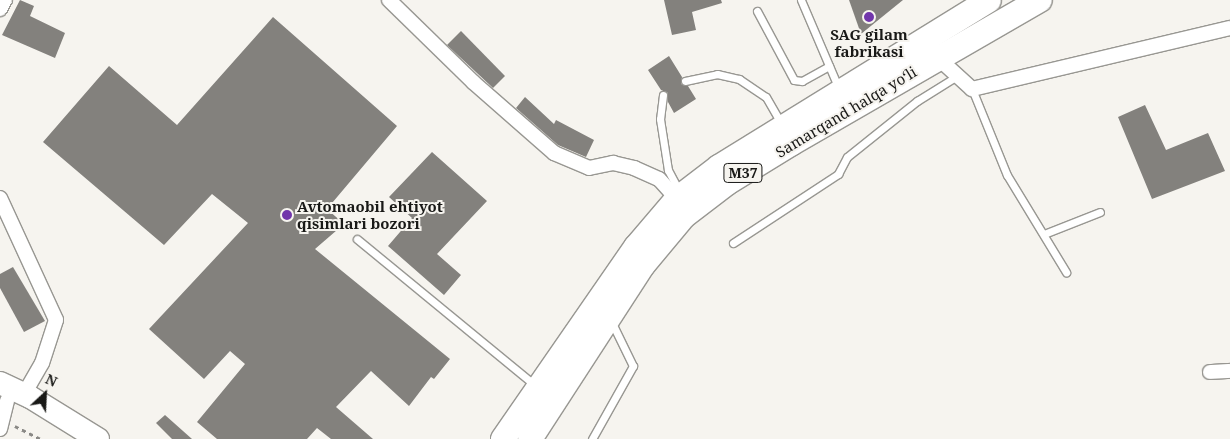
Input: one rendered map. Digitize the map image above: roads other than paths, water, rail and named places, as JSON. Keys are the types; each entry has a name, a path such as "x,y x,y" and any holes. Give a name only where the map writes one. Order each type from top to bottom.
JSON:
{"highway":[{"name":"Samarqand halqa yoʻli","path":"530,439 610,320 642,265 684,216 727,183 912,60 989,0"},
{"name":"Samarqand halqa yoʻli","path":"504,439 636,247 679,198 719,168 840,92 912,60 938,58 1040,0"}],"main road":[{"path":"5,404 64,428 78,439"},
{"path":"5,404 98,439"}],"street":[{"path":"0,9 5,0"},
{"path":"392,2 472,82 554,153 589,168 613,163 634,168 659,179 679,198"},
{"path":"938,58 972,89 1230,28"},
{"path":"0,198 56,320 42,363 5,404"},
{"path":"1210,372 1230,371"}],"lane":[{"path":"801,0 840,92"},
{"path":"757,11 794,80 802,80 829,66"},
{"path":"684,81 717,74 740,79 766,97 784,127"},
{"path":"733,243 838,174 847,157 917,101 957,76"},
{"path":"972,89 1007,175 1066,272"},
{"path":"664,95 660,120 668,170 679,198"},
{"path":"1044,234 1100,212"},
{"path":"357,239 538,388"},
{"path":"592,439 633,366 610,320"}],"place":[{"name":"SAG gilam fabrikasi","path":"869,17"},
{"name":"Avtomaobil ehtiyot qisimlari bozori","path":"287,215"}]}
